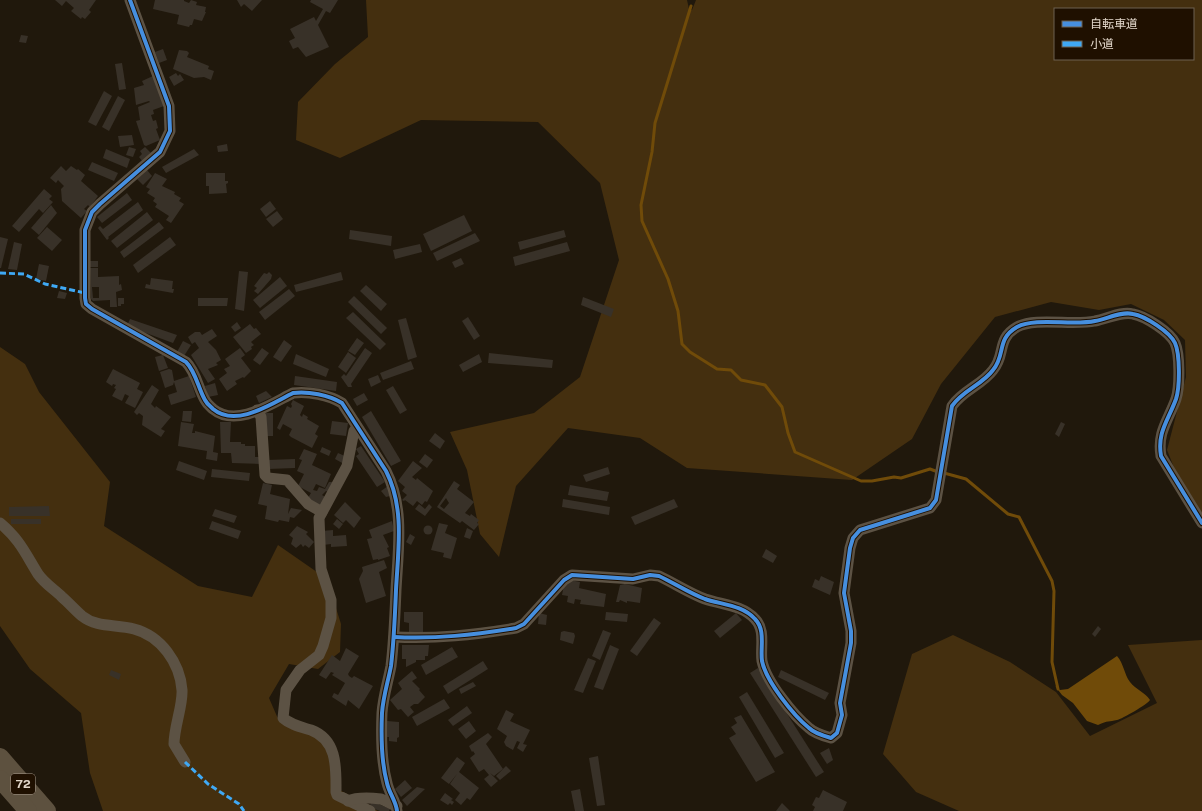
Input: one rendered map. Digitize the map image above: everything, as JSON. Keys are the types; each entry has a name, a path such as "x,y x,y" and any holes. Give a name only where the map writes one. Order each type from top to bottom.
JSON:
{"main road":[{"name":"72","path":"0,756 46,811"},
{"name":"72","path":"0,779 28,811"}],"street":[{"path":"130,0 169,106 170,131 160,152 100,204 87,221 85,230 86,304 92,309 186,362 191,367 206,403 216,411 225,415 237,416 258,410 293,393 301,392 334,398 342,403 358,427 391,482 398,508 399,529 394,637 391,667 384,690 382,713 382,750 387,785 397,808"},
{"path":"394,637 427,638 462,636 516,628 524,624 564,580 572,575 633,579 650,575 658,576 706,599 729,604 751,615 757,621 761,630 762,661 774,685 797,717 810,730 831,738 837,733 841,724 842,715 840,703 851,643 851,631 844,594 853,538 860,530 930,508 936,500 952,406 957,399 994,370 998,363 1002,343 1007,334 1019,326 1047,322 1094,322 1124,313 1134,314 1162,328 1174,341 1178,352 1178,393 1161,434 1159,444 1161,456 1202,523"},
{"path":"258,410 261,417 265,475 268,478 287,480 308,504 322,512"},
{"path":"358,427 354,431 347,466 319,518 321,569 331,600 331,618 319,655 292,678 286,690 282,711 283,718 288,722 319,733 327,741 337,766 336,792 340,797 370,811"},
{"path":"0,523 17,538 38,575 81,616 90,622 135,629 153,638 165,648 179,674 181,685 182,691 174,744 185,762"},
{"path":"348,801 367,798 383,800 397,808"}],"shaded area":[{"path":"366,0 687,0 689,9 692,10 696,0 1202,0 1202,516 1183,490 1167,450 1186,377 1185,340 1164,320 1131,304 1099,310 1051,302 995,317 941,384 912,439 852,480 687,468 640,438 568,428 516,486 499,557 480,534 467,470 450,432 534,413 580,377 619,260 600,183 538,122 421,120 340,158 296,140 298,102 335,64 368,37"},
{"path":"0,347 25,364 39,392 110,482 104,526 198,586 252,597 278,545 327,579 341,624 340,652 318,669 289,664 269,698 279,721 311,730 329,748 338,789 378,811 103,811 90,773 81,713 30,669 0,626"},
{"path":"953,635 1010,662 1056,692 1090,736 1157,703 1128,645 1202,640 1202,811 959,811 916,792 883,754 912,654"},
{"path":"1117,656 1130,682 1150,700 1145,705 1117,720 1098,725 1087,721 1073,703 1062,695 1055,686 1060,690 1068,689"}],"building":[{"path":"55,0 96,0 89,10 91,12 85,19 82,17 81,19 71,11 74,8 66,1 62,6"},
{"path":"155,0 184,0 189,3 191,0 197,2 196,5 206,7 206,12 202,21 194,19 192,25 189,27 177,24 179,15 153,9"},
{"path":"237,0 262,0 252,11 244,4 241,7"},
{"path":"311,0 338,0 330,13 326,11 318,25 329,47 306,57 298,47 293,49 289,41 295,38 290,29 314,17 316,21 323,9 310,2"},
{"path":"21,35 28,36 26,43 19,42"},
{"path":"163,49 167,60 159,63 155,52"},
{"path":"179,50 187,51 189,53 187,57 209,66 208,69 214,71 211,80 204,77 194,78 173,69"},
{"path":"122,63 126,89 119,90 115,64"},
{"path":"176,73 178,76 180,74 184,80 174,86 169,77"},
{"path":"153,76 164,106 153,110 154,114 151,115 153,121 156,120 158,128 156,129 160,140 146,146 144,145 136,121 140,120 138,107 150,102 136,105 134,88 144,85 142,81"},
{"path":"104,91 112,96 96,126 88,122"},
{"path":"118,96 125,100 109,131 102,127"},
{"path":"132,135 134,145 120,147 118,136"},
{"path":"227,144 228,151 218,152 217,146"},
{"path":"129,147 136,149 133,157 126,155"},
{"path":"145,147 152,154 143,162 139,157 142,154 140,151"},
{"path":"106,149 130,159 127,168 103,158"},
{"path":"194,149 199,155 166,173 162,167"},
{"path":"92,162 118,173 114,181 88,170"},
{"path":"61,166 66,171 71,166 77,170 78,169 85,175 81,181 98,196 90,207 88,205 84,209 87,211 81,218 62,201 61,189 64,186 58,180 56,183 50,178"},
{"path":"147,170 152,176 143,185 137,179"},
{"path":"155,173 167,179 162,186 175,192 174,194 181,198 179,201 184,204 171,223 166,220 169,216 155,207 157,204 153,201 155,198 147,193 150,189 146,187"},
{"path":"206,173 225,173 225,181 228,181 226,184 227,193 209,194 209,186 206,186"},
{"path":"44,189 52,196 49,199 53,202 43,213 39,209 19,232 12,226"},
{"path":"127,193 132,200 102,223 97,217"},
{"path":"270,201 276,209 266,217 260,209"},
{"path":"138,202 143,210 108,237 109,238 107,240 98,228 100,226 103,229"},
{"path":"51,205 57,213 39,235 31,228"},
{"path":"277,211 283,219 273,227 266,219"},
{"path":"147,212 153,220 117,248 111,241"},
{"path":"464,215 472,231 431,251 423,234"},
{"path":"159,222 164,228 124,258 120,252"},
{"path":"47,227 62,240 52,251 37,238"},
{"path":"350,230 392,236 391,246 349,239"},
{"path":"564,230 566,237 520,250 518,242"},
{"path":"475,233 480,241 437,261 433,253"},
{"path":"0,237 8,239 1,268 0,268"},
{"path":"170,237 176,245 138,273 133,265"},
{"path":"14,242 22,244 17,270 8,269"},
{"path":"567,242 570,251 515,266 513,257"},
{"path":"420,244 422,252 395,259 393,250"},
{"path":"461,258 464,264 455,268 452,262"},
{"path":"90,261 98,261 98,267 90,267"},
{"path":"39,264 49,266 46,281 36,279"},
{"path":"90,268 98,268 98,277 119,276 119,285 121,284 122,290 116,292 117,307 110,307 110,300 93,301 91,299","holes":["92,287 99,287 99,298 93,298"]},
{"path":"239,271 248,272 244,311 235,309"},
{"path":"269,272 272,275 271,279 258,294 254,291 257,288 254,286 264,273 267,274"},
{"path":"341,272 343,280 296,292 294,285"},
{"path":"280,277 287,286 260,308 253,300"},
{"path":"151,278 173,281 173,293 145,288 146,284 150,285"},
{"path":"366,285 387,304 381,311 360,291"},
{"path":"289,289 295,296 265,320 259,312"},
{"path":"59,291 67,293 65,299 57,298"},
{"path":"354,296 387,328 381,334 348,302"},
{"path":"583,297 614,309 611,317 581,305"},
{"path":"118,298 124,298 124,304 121,304 121,306 118,306"},
{"path":"198,298 228,298 227,306 198,306"},
{"path":"353,312 386,344 380,350 346,318"},
{"path":"468,317 480,336 474,340 462,321"},
{"path":"406,318 417,357 408,360 398,320"},
{"path":"130,319 177,335 173,343 127,326"},
{"path":"237,322 241,328 235,332 231,327"},
{"path":"250,324 261,334 251,342 254,345 251,347 252,349 246,353 233,337"},
{"path":"212,329 217,336 208,342 216,350 221,360 216,363 218,365 208,369 215,379 208,383 191,355 199,348 195,342 192,344 188,337 195,332 200,332 202,335"},
{"path":"357,338 364,343 355,355 348,351"},
{"path":"284,340 292,346 281,362 273,357"},
{"path":"183,341 191,345 184,356 177,352"},
{"path":"240,348 245,355 241,358 251,371 244,378 243,377 235,381 237,384 227,391 219,379 227,373 224,369 230,366 225,359"},
{"path":"262,348 269,353 260,365 253,360"},
{"path":"365,348 372,353 351,384 352,387 348,387 341,377 344,374 346,376"},
{"path":"348,352 356,358 346,373 338,367"},
{"path":"489,353 553,360 552,368 488,363"},
{"path":"296,354 329,369 326,377 293,364"},
{"path":"479,354 482,362 463,372 459,365"},
{"path":"163,355 168,368 159,371 155,357"},
{"path":"411,361 414,369 383,380 380,373"},
{"path":"113,369 140,383 137,389 143,392 135,408 125,403 129,396 125,394 122,401 112,396 116,389 114,388 116,385 113,384 112,386 106,382"},
{"path":"169,369 172,370 174,381 189,376 196,397 171,405 168,395 177,392 174,382 173,385 165,388 160,372"},
{"path":"378,375 381,382 371,387 368,379"},
{"path":"295,376 337,382 336,391 294,385"},
{"path":"215,383 218,395 208,397 205,386"},
{"path":"152,385 159,390 151,404 171,417 161,429 165,431 161,437 142,425 143,416 139,413 137,415 134,412"},
{"path":"393,386 407,410 400,414 386,390"},
{"path":"266,391 272,397 259,403 256,396"},
{"path":"364,393 368,400 357,406 353,399"},
{"path":"293,400 304,406 300,415 302,417 303,414 308,417 307,419 319,426 315,434 318,436 312,448 291,437 289,435 292,429 283,424 280,430 277,428 287,406 291,408"},
{"path":"183,411 192,411 191,422 182,421"},
{"path":"371,411 401,461 391,466 362,417"},
{"path":"264,413 273,413 273,436 265,436"},
{"path":"332,421 348,423 346,436 330,434"},
{"path":"181,422 194,424 192,433 195,433 195,431 215,436 213,452 218,453 217,461 206,459 207,451 178,446"},
{"path":"220,422 231,422 230,442 241,442 241,444 245,444 245,446 255,446 255,457 260,457 261,464 232,463 231,453 221,453"},
{"path":"1061,422 1065,424 1059,437 1055,434"},
{"path":"435,433 445,441 440,449 429,441"},
{"path":"361,446 385,482 377,487 356,456 359,454 356,449"},
{"path":"322,447 331,451 329,456 320,452"},
{"path":"304,449 317,454 312,465 331,474 325,488 316,484 313,490 317,491 319,487 325,489 329,482 336,482 330,493 326,491 322,495 327,498 322,507 308,498 311,493 298,486 304,474 297,471 302,460 299,459"},
{"path":"338,453 347,457 344,464 335,459"},
{"path":"425,454 433,460 427,468 419,462"},
{"path":"295,459 295,468 268,469 267,460"},
{"path":"179,461 207,471 204,480 176,470"},
{"path":"413,461 422,468 412,477 416,480 417,478 433,491 427,502 425,501 422,505 417,501 413,506 405,500 402,500 407,495 402,491 405,487 398,481"},
{"path":"608,467 610,474 586,482 583,475"},
{"path":"212,469 250,473 249,481 211,477"},
{"path":"454,481 460,485 457,489 474,502 465,513 470,516 471,514 479,520 477,523 479,524 474,530 462,521 460,523 437,507","holes":["446,498 449,503 444,509 440,506"]},
{"path":"263,483 272,485 270,494 290,499 288,514 291,508 302,510 294,518 290,517 289,522 279,520 278,522 265,519 267,506 258,504"},
{"path":"570,485 609,492 607,501 568,495"},
{"path":"388,486 390,496 386,497 381,491"},
{"path":"563,499 610,507 609,515 562,507"},
{"path":"674,499 678,507 635,525 631,517"},
{"path":"345,502 361,518 354,528 346,520 343,523 334,515"},
{"path":"419,504 425,509 429,504 432,507 425,516 415,509"},
{"path":"49,506 50,516 9,516 9,507"},
{"path":"215,509 237,516 234,523 212,516"},
{"path":"11,519 41,519 41,524 11,524"},
{"path":"337,519 343,524 339,529 333,524"},
{"path":"212,521 241,531 238,539 209,529"},
{"path":"392,521 394,531 383,535 389,547 387,548 390,556 373,560 367,539 372,538 369,530"},
{"path":"439,523 448,525 445,533 457,538 451,559 443,557 444,553 431,550"},
{"path":"428,525 433,530 428,535 423,530"},
{"path":"297,526 308,532 306,534 314,542 309,548 305,545 303,547 301,544 296,548 291,544 293,538 289,535"},
{"path":"467,528 473,531 470,539 464,537"},
{"path":"333,530 333,536 346,535 347,546 331,547 331,544 323,545 322,531"},
{"path":"410,534 415,537 411,545 406,542"},
{"path":"766,549 777,556 773,563 762,557"},
{"path":"384,560 387,568 379,572 386,596 366,603 359,579 363,571 362,567"},
{"path":"821,576 834,582 830,595 812,587 815,579 819,581"},
{"path":"570,580 580,582 579,588 606,594 604,607 580,604 581,600 575,599 574,604 567,602 568,596 562,595 564,585"},
{"path":"625,584 642,588 640,603 627,601 627,603 620,600 619,602 616,602 620,585"},
{"path":"404,612 423,612 423,635 409,635 409,623 404,622"},
{"path":"606,612 628,614 627,622 605,620"},
{"path":"539,613 547,615 546,625 538,624"},
{"path":"736,613 742,620 720,638 714,631"},
{"path":"654,618 661,623 637,656 630,651"},
{"path":"1098,626 1101,629 1095,637 1092,634"},
{"path":"603,630 611,633 600,660 592,656"},
{"path":"564,631 574,633 575,636 573,644 560,640 561,632"},
{"path":"402,645 429,645 428,656 425,656 425,660 416,660 416,662 406,667 406,659 402,659"},
{"path":"610,645 619,649 603,690 594,687"},
{"path":"452,647 458,657 426,675 421,665"},
{"path":"346,648 359,656 348,674 349,676 352,678 354,676 373,686 359,709 348,700 346,706 332,697 334,693 338,695 345,683 332,675 334,673 331,672 326,679 319,675 332,655 340,661"},
{"path":"588,658 596,661 583,693 574,690"},
{"path":"483,661 488,669 448,694 443,686"},
{"path":"758,668 824,772 816,777 750,673"},
{"path":"111,670 121,674 119,680 109,675"},
{"path":"781,670 829,693 825,700 778,677"},
{"path":"412,671 417,678 412,681 425,697 418,704 414,704 410,707 414,712 408,717 401,709 398,710 390,700 402,689 398,683"},
{"path":"473,682 476,686 461,694 459,689"},
{"path":"747,692 784,753 775,758 739,697"},
{"path":"444,699 450,708 417,726 412,717"},
{"path":"467,706 472,713 453,726 448,720"},
{"path":"506,710 514,714 510,721 530,730 523,744 527,745 523,752 517,748 520,742 517,741 513,750 506,746 504,742 507,736 497,729"},
{"path":"741,715 775,772 756,782 729,738 736,734 731,727 737,723 734,718"},
{"path":"387,721 399,722 399,737 397,738 397,742 389,741 389,737 387,737"},
{"path":"469,721 476,731 466,739 458,729"},
{"path":"488,733 492,737 486,744 503,769 494,776 490,773 498,781 491,787 484,779 489,775 484,769 479,772 470,758 475,754 469,746"},
{"path":"829,748 833,760 827,764 820,753"},
{"path":"598,756 605,805 597,806 589,758"},
{"path":"457,757 465,763 459,772 479,788 470,800 467,798 461,805 455,800 460,793 450,784 457,774 449,784 441,778"},
{"path":"506,766 511,771 500,780 496,776"},
{"path":"405,780 412,788 401,797 395,789"},
{"path":"417,787 425,789 407,806 402,800"},
{"path":"580,789 584,811 575,811 571,791"},
{"path":"823,790 847,802 843,811 813,811 815,807 812,805 816,797 819,798"},
{"path":"445,793 453,799 451,800 454,802 452,805 450,803 448,805 440,800"},
{"path":"372,801 390,809 389,811 380,811 369,807"},
{"path":"782,803 790,811 776,811"}],"waterway":[{"path":"691,6 655,123 652,152 641,205 642,221 668,279 678,311 682,344 690,352 717,369 731,370 741,380 765,385 782,407 788,433 795,452 861,481 872,481 894,477 901,478 930,469 938,472"},
{"path":"944,473 966,479 1008,514 1019,517 1052,581 1054,591 1052,662 1058,689"}],"marked path":[{"path":"0,273 24,274 45,284 85,293"},
{"path":"185,762 208,784 239,804 244,811"}],"cycle path":[{"path":"130,0 169,106 170,131 160,152 92,212 85,230 86,304 92,309 186,362 195,375 206,401 213,409 222,414 232,416 243,415 264,408 293,393 318,394 337,400 342,403 386,471 396,500 399,545 393,647 391,666 384,695 382,739 385,775 397,811"},
{"path":"394,637 455,636 516,628 524,624 564,580 572,575 633,579 650,575 659,576 693,594 705,599 738,608 750,614 758,623 762,634 762,661 774,688 795,715 811,730 831,738 837,733 842,715 840,703 851,643 851,631 844,593 850,548 853,538 860,530 930,508 936,500 952,406 956,400 989,375 997,364 1006,337 1017,327 1025,324 1044,322 1086,322 1128,313 1138,315 1150,321 1168,334 1177,348 1179,371 1176,399 1162,433 1160,448 1161,456 1202,523"}]}
